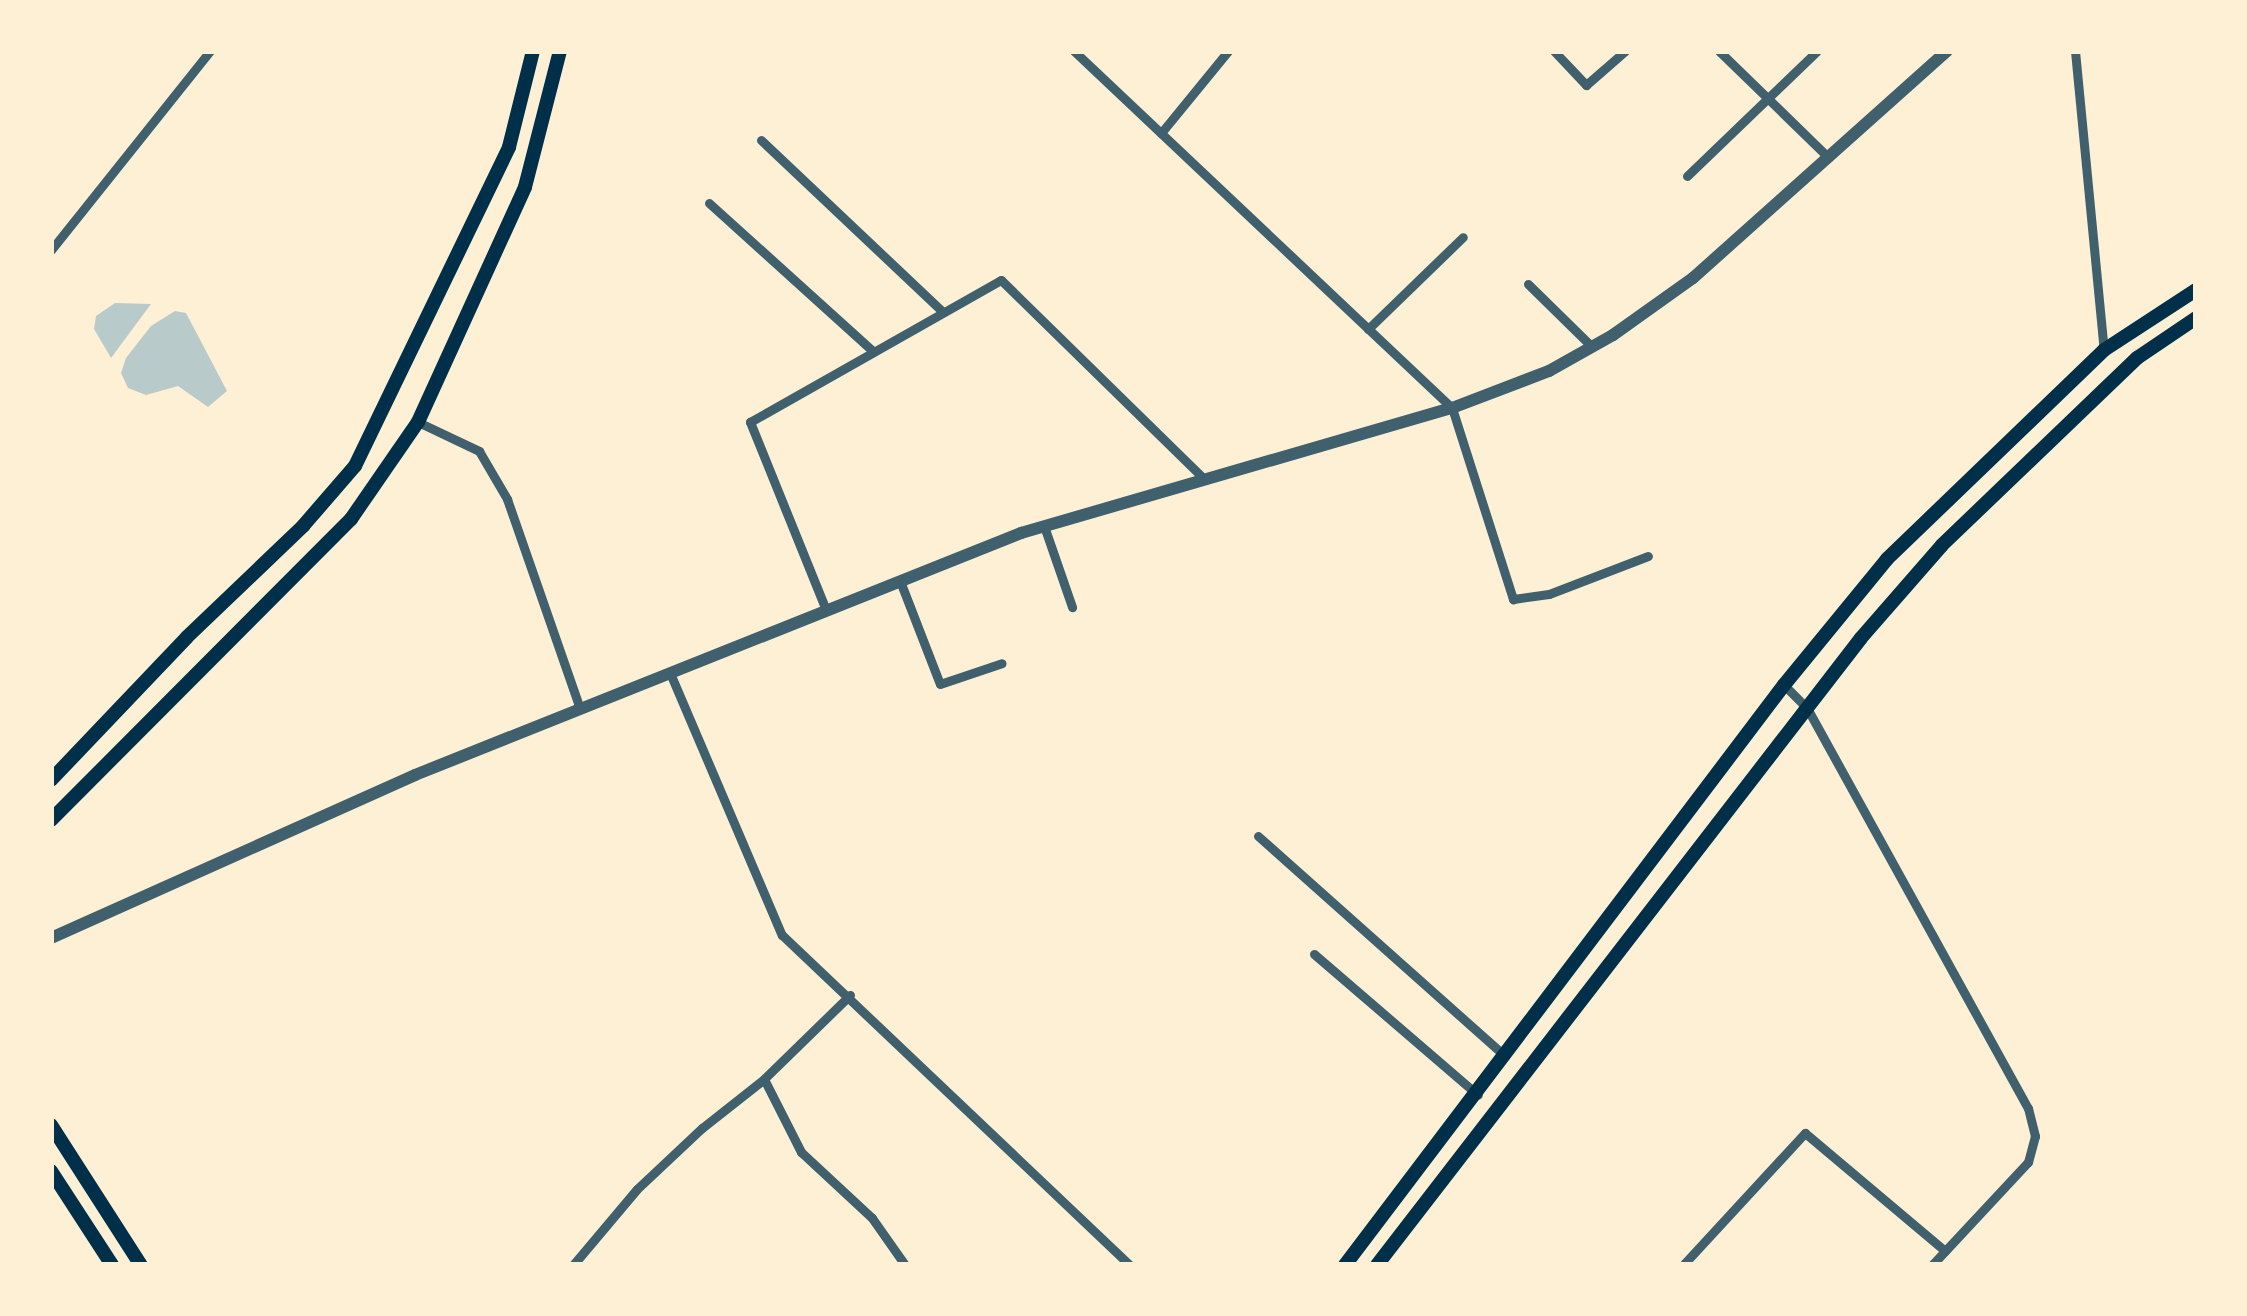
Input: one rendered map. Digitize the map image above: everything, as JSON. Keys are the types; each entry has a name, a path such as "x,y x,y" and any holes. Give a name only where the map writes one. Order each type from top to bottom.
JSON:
{"main road":[{"path":"51,780 355,466 508,147 532,51"},
{"path":"51,820 351,519 418,422 526,187 560,51"},
{"path":"1345,1265 1784,685 1887,559 2104,350 2196,290"},
{"path":"1378,1265 1807,708 1942,544 2137,358 2196,318"},
{"path":"286,542 305,563"},
{"path":"51,1125 141,1265"},
{"path":"51,1171 112,1265"}],"street":[{"path":"51,250 210,51"},
{"path":"1074,51 1452,408 1514,599 1550,593 1648,556"},
{"path":"1161,133 1228,51"},
{"path":"1554,51 1586,85 1625,51"},
{"path":"1719,51 1829,158"},
{"path":"1687,176 1817,51"},
{"path":"51,938 415,775 1044,526 1452,408 1549,370 1592,347 1693,278 1947,51"},
{"path":"2075,51 2104,350"},
{"path":"761,140 943,312"},
{"path":"709,203 874,352"},
{"path":"1367,329 1463,237"},
{"path":"826,610 750,422 1001,280 1205,479"},
{"path":"1528,284 1592,347"},
{"path":"418,422 479,452 507,499 580,709"},
{"path":"1044,526 1072,608"},
{"path":"900,581 940,684 1002,663"},
{"path":"670,673 782,935 1130,1265"},
{"path":"1784,685 1807,708 2028,1108 2035,1136 2028,1162 1932,1265"},
{"path":"1258,836 1505,1056"},
{"path":"1314,954 1478,1095"},
{"path":"573,1265 637,1189 764,1079 850,995"},
{"path":"764,1079 801,1153 872,1218 905,1265"},
{"path":"1684,1265 1805,1133 1945,1251"}],"shaded area":[{"path":"115,303 151,304 111,358 94,329 96,316"},
{"path":"175,311 186,313 227,391 208,407 178,386 146,395 128,388 121,373 126,358 151,326"}]}
